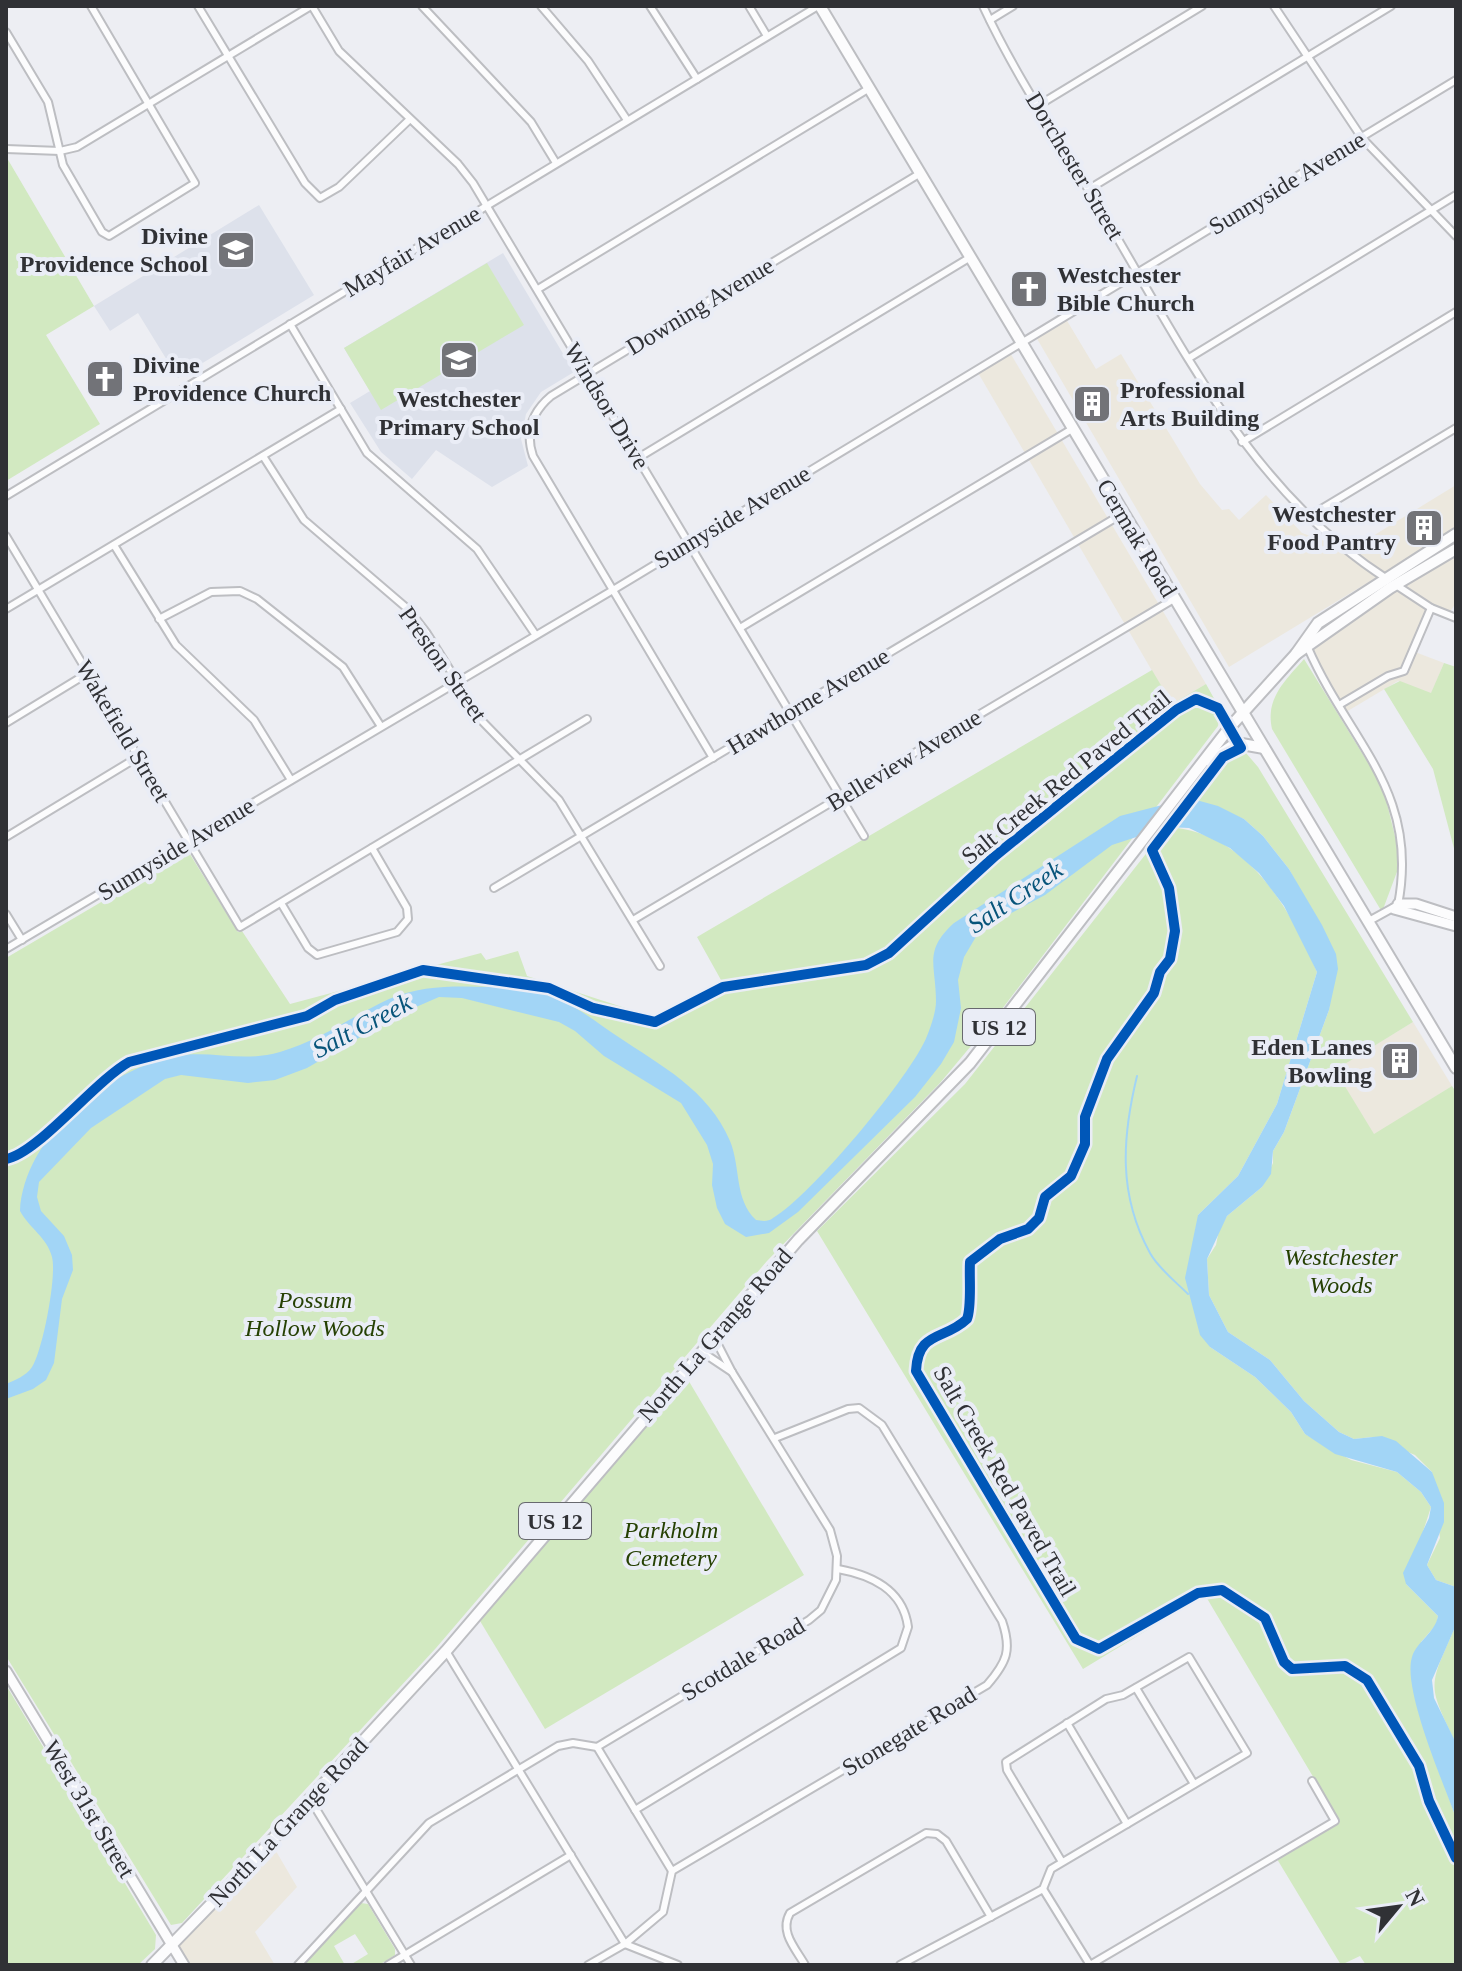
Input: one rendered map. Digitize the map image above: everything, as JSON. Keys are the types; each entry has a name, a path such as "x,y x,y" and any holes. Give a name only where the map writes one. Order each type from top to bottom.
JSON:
{"main road":[{"name":"Cermak Road","path":"819,6 1456,1068"},
{"name":"US 12","path":"1300,652 1318,623 1456,534"},
{"name":"US 12","path":"1242,713 1300,652 1344,618 1456,549"},
{"name":"North La Grange Road","path":"173,1946 446,1651 798,1240 970,1063 1242,713"},
{"path":"1190,778 1236,743 1264,748"},
{"path":"1396,907 1416,904 1456,917"},
{"path":"1396,907 1456,926"},
{"name":"West 31st Street","path":"6,1671 184,1965"},
{"name":"US 12","path":"152,1965 173,1946"}],"street":[{"path":"6,32 48,102 66,171 106,236 195,183 91,6"},
{"path":"198,6 305,183 320,198 339,187 410,119"},
{"path":"6,149 60,151 77,147 311,6"},
{"name":"Windsor Drive","path":"311,6 339,51 462,168 488,206 864,836"},
{"path":"422,6 531,122 556,163"},
{"path":"541,6 603,81 627,120"},
{"path":"650,6 697,79"},
{"path":"749,6 767,36"},
{"name":"Mayfair Avenue","path":"6,496 819,6"},
{"name":"Dorchester Street","path":"983,6 1189,358 1242,442 1308,517 1395,585 1431,608 1456,618"},
{"path":"990,20 1013,6"},
{"path":"1039,105 1202,6"},
{"path":"1274,6 1362,138 1456,236"},
{"path":"1089,189 1391,6"},
{"name":"Sunnyside Avenue","path":"6,949 380,725 613,590 1456,80"},
{"path":"538,289 868,89"},
{"name":"Downing Avenue","path":"713,758 540,468 529,441 535,413 551,396 919,174"},
{"path":"1189,358 1456,195"},
{"path":"638,458 969,258"},
{"path":"1242,442 1456,312"},
{"path":"290,324 372,459 458,530 488,561 535,634"},
{"path":"6,609 341,409"},
{"path":"1308,517 1456,428"},
{"path":"740,628 1072,429"},
{"name":"Preston Street","path":"263,456 304,520 417,620 490,731 551,790 582,835 660,966"},
{"name":"Hawthorne Avenue","path":"494,888 1122,514"},
{"name":"Wakefield Street","path":"6,536 240,927 281,903"},
{"path":"114,545 159,619 193,665 254,720 291,780"},
{"path":"159,619 211,592 240,591 257,599 343,667 380,725"},
{"name":"Belleview Avenue","path":"633,920 1174,599"},
{"path":"1339,705 1388,676 1404,671 1431,608"},
{"path":"1300,652 1313,663 1388,787 1404,856 1396,907 1369,921"},
{"path":"1300,652 1313,663"},
{"path":"6,723 88,673"},
{"path":"372,848 407,908 408,919 397,932 317,955 308,948 281,903 372,848 520,759 587,719"},
{"path":"6,837 138,757"},
{"path":"6,914 22,940"},
{"path":"635,1810 901,1648 908,1627 897,1598 876,1579 838,1569 830,1530 732,1372 714,1337"},
{"path":"702,1351 732,1372"},
{"name":"Stonegate Road","path":"672,1871 987,1685 1007,1659 1009,1647 1002,1621 882,1425 859,1408 848,1409 775,1438"},
{"name":"Scotdale Road","path":"597,1747 809,1620 830,1596 838,1569"},
{"path":"446,1651 625,1944 678,1965"},
{"path":"1062,1862 1006,1765 1011,1757 1106,1699 1136,1688 1189,1657 1247,1753 1047,1873 1043,1889 1090,1965 1335,1821 1312,1781"},
{"path":"1136,1688 1194,1784"},
{"path":"1067,1723 1127,1824"},
{"path":"298,1965 429,1823 558,1746 573,1743 597,1747 672,1871 663,1912 625,1944 588,1965"},
{"path":"310,1799 411,1965"},
{"path":"805,1965 786,1933 785,1922 790,1913 926,1833 937,1834 946,1841 991,1917"},
{"path":"388,1965 571,1855"},
{"path":"900,1965 1043,1889"}],"shaded area":[{"name":"Divine Providence School","path":"259,205 314,295 178,378 138,313 110,331 94,306"},
{"name":"Westchester Primary School","path":"503,253 574,372 541,392 526,414 521,439 528,466 492,487 436,450 412,479 381,452 350,403 370,391 344,348"},
{"path":"1066,319 1096,369 1121,354 1200,484 1222,510 1229,509 1239,520 1266,495 1302,533 1350,550 1456,485 1456,529 1229,667 1036,337"},
{"path":"1009,351 1206,684 1172,705 977,371"},
{"path":"1456,554 1456,603 1447,616 1433,611 1415,652 1444,663 1431,694 1398,681 1346,712 1309,651 1335,629"},
{"path":"1413,1022 1452,1086 1374,1135 1334,1070"},
{"path":"273,1846 297,1887 255,1932 275,1965 188,1965 177,1947"}],"green space":[{"path":"7,158 94,306 46,335 100,424 6,481"},
{"path":"487,263 524,325 381,410 344,348"},
{"path":"1304,659 1383,787 1401,861 1382,912 1272,729 1274,699"},
{"path":"1444,663 1456,667 1456,856 1433,769 1384,689 1400,681 1431,693"},
{"name":"Possum Hollow Woods","path":"1152,670 1172,704 1206,684 1221,711 1218,726 1002,1009 940,1083 767,1261 436,1648 182,1923 171,1925 6,1656 6,958 188,851 238,932 242,931 290,1004 481,953 486,960 518,951 527,976 656,1018 721,980 697,937"},
{"name":"Westchester Woods","path":"1240,746 1258,767 1413,1022 1335,1070 1374,1134 1452,1086 1456,1092 1456,1587 1436,1580 1427,1565 1440,1538 1432,1472 1415,1455 1372,1437 1354,1439 1339,1432 1304,1401 1270,1360 1228,1332 1209,1295 1207,1259 1227,1216 1262,1187 1273,1163 1273,1151 1284,1132 1329,1010 1335,954 1289,869 1263,836 1244,819 1189,798 1223,755"},
{"path":"1167,827 1195,832 1220,842 1242,857 1279,899 1317,972 1277,1104 1238,1176 1198,1215 1210,1347 1255,1377 1291,1412 1305,1434 1351,1460 1397,1472 1421,1492 1431,1507 1406,1584 1438,1616 1436,1625 1421,1642 1434,1756 1456,1818 1456,1965 1366,1965 1360,1956 1341,1965 1277,1859 1340,1822 1205,1595 1083,1669 817,1231 965,1084"},
{"name":"Parkholm Cemetery","path":"687,1378 804,1575 545,1729 480,1621"},
{"path":"1456,1625 1456,1743 1440,1708 1435,1684 1440,1661"},
{"path":"6,1685 156,1935 155,1949 138,1965 6,1965"},
{"path":"361,1903 368,1904 395,1949 395,1955 379,1965 350,1965 368,1954 355,1934 334,1946 345,1965 303,1965"}],"water":[{"name":"Salt Creek","path":"1189,798 1218,806 1244,819 1263,836 1289,869 1322,925 1336,954 1338,969 1329,1010 1284,1132 1273,1151 1271,1174 1262,1187 1227,1216 1207,1259 1209,1295 1228,1332 1270,1360 1304,1401 1339,1432 1354,1439 1382,1436 1396,1441 1432,1472 1444,1503 1444,1522 1427,1565 1436,1580 1456,1587 1456,1625 1432,1680 1434,1698 1456,1743 1456,1818 1418,1713 1411,1672 1414,1651 1438,1616 1406,1584 1403,1573 1429,1518 1431,1507 1421,1492 1397,1472 1335,1454 1305,1434 1291,1412 1255,1377 1210,1347 1200,1335 1185,1278 1198,1215 1238,1176 1277,1104 1317,972 1284,906 1259,873 1230,848 1189,828 1167,827 1112,845 1045,895 985,927 964,957 958,980 961,1008 954,1042 941,1064 915,1097 798,1212 769,1233 746,1237 725,1224 717,1208 712,1185 713,1164 707,1145 681,1103 604,1056 575,1031 559,1022 462,998 439,997 400,1014 307,1068 275,1080 248,1083 181,1075 165,1079 91,1128 39,1182 37,1197 41,1211 64,1236 72,1255 73,1270 62,1299 54,1363 46,1380 33,1389 6,1399 6,1384 27,1373 36,1358 53,1279 50,1250 20,1211 25,1183 53,1132 74,1110 124,1075 178,1056 203,1054 240,1057 280,1052 323,1034 389,999 414,991 464,986 535,991 582,1012 682,1080 696,1093 721,1123 730,1141 741,1193 749,1212 756,1220 769,1220 789,1206 834,1162 918,1054 935,1010 933,959 944,933 954,923 1120,816"}],"waterway":[{"path":"1137,1076 1126,1144 1132,1210 1153,1259 1188,1294"}],"cycle path":[{"name":"Salt Creek Red Paved Trail","path":"6,1159 34,1144 129,1062 307,1016 335,1000 423,970 549,988 593,1008 655,1022 723,987 866,965 889,953 995,856 1176,710 1196,699 1218,708 1241,748 1223,757 1152,850 1169,888 1175,931 1170,959 1160,972 1154,993 1107,1059 1085,1117 1085,1144 1071,1176 1045,1197 1039,1218 1028,1229 1000,1239 970,1262 967,1319 927,1342 918,1358 916,1371 1076,1639 1099,1649 1198,1593 1222,1590 1265,1618 1284,1662 1292,1669 1345,1666 1367,1680 1419,1766 1429,1801 1456,1858"}],"place":[{"name":"Divine Providence School","path":"236,250"},
{"name":"Westchester Bible Church","path":"1029,289"},
{"name":"Westchester Primary School","path":"459,360"},
{"name":"Divine Providence Church","path":"105,379"},
{"name":"Professional Arts Building","path":"1092,404"},
{"name":"Westchester Food Pantry","path":"1424,528"},
{"name":"Eden Lanes Bowling","path":"1400,1061"}]}
